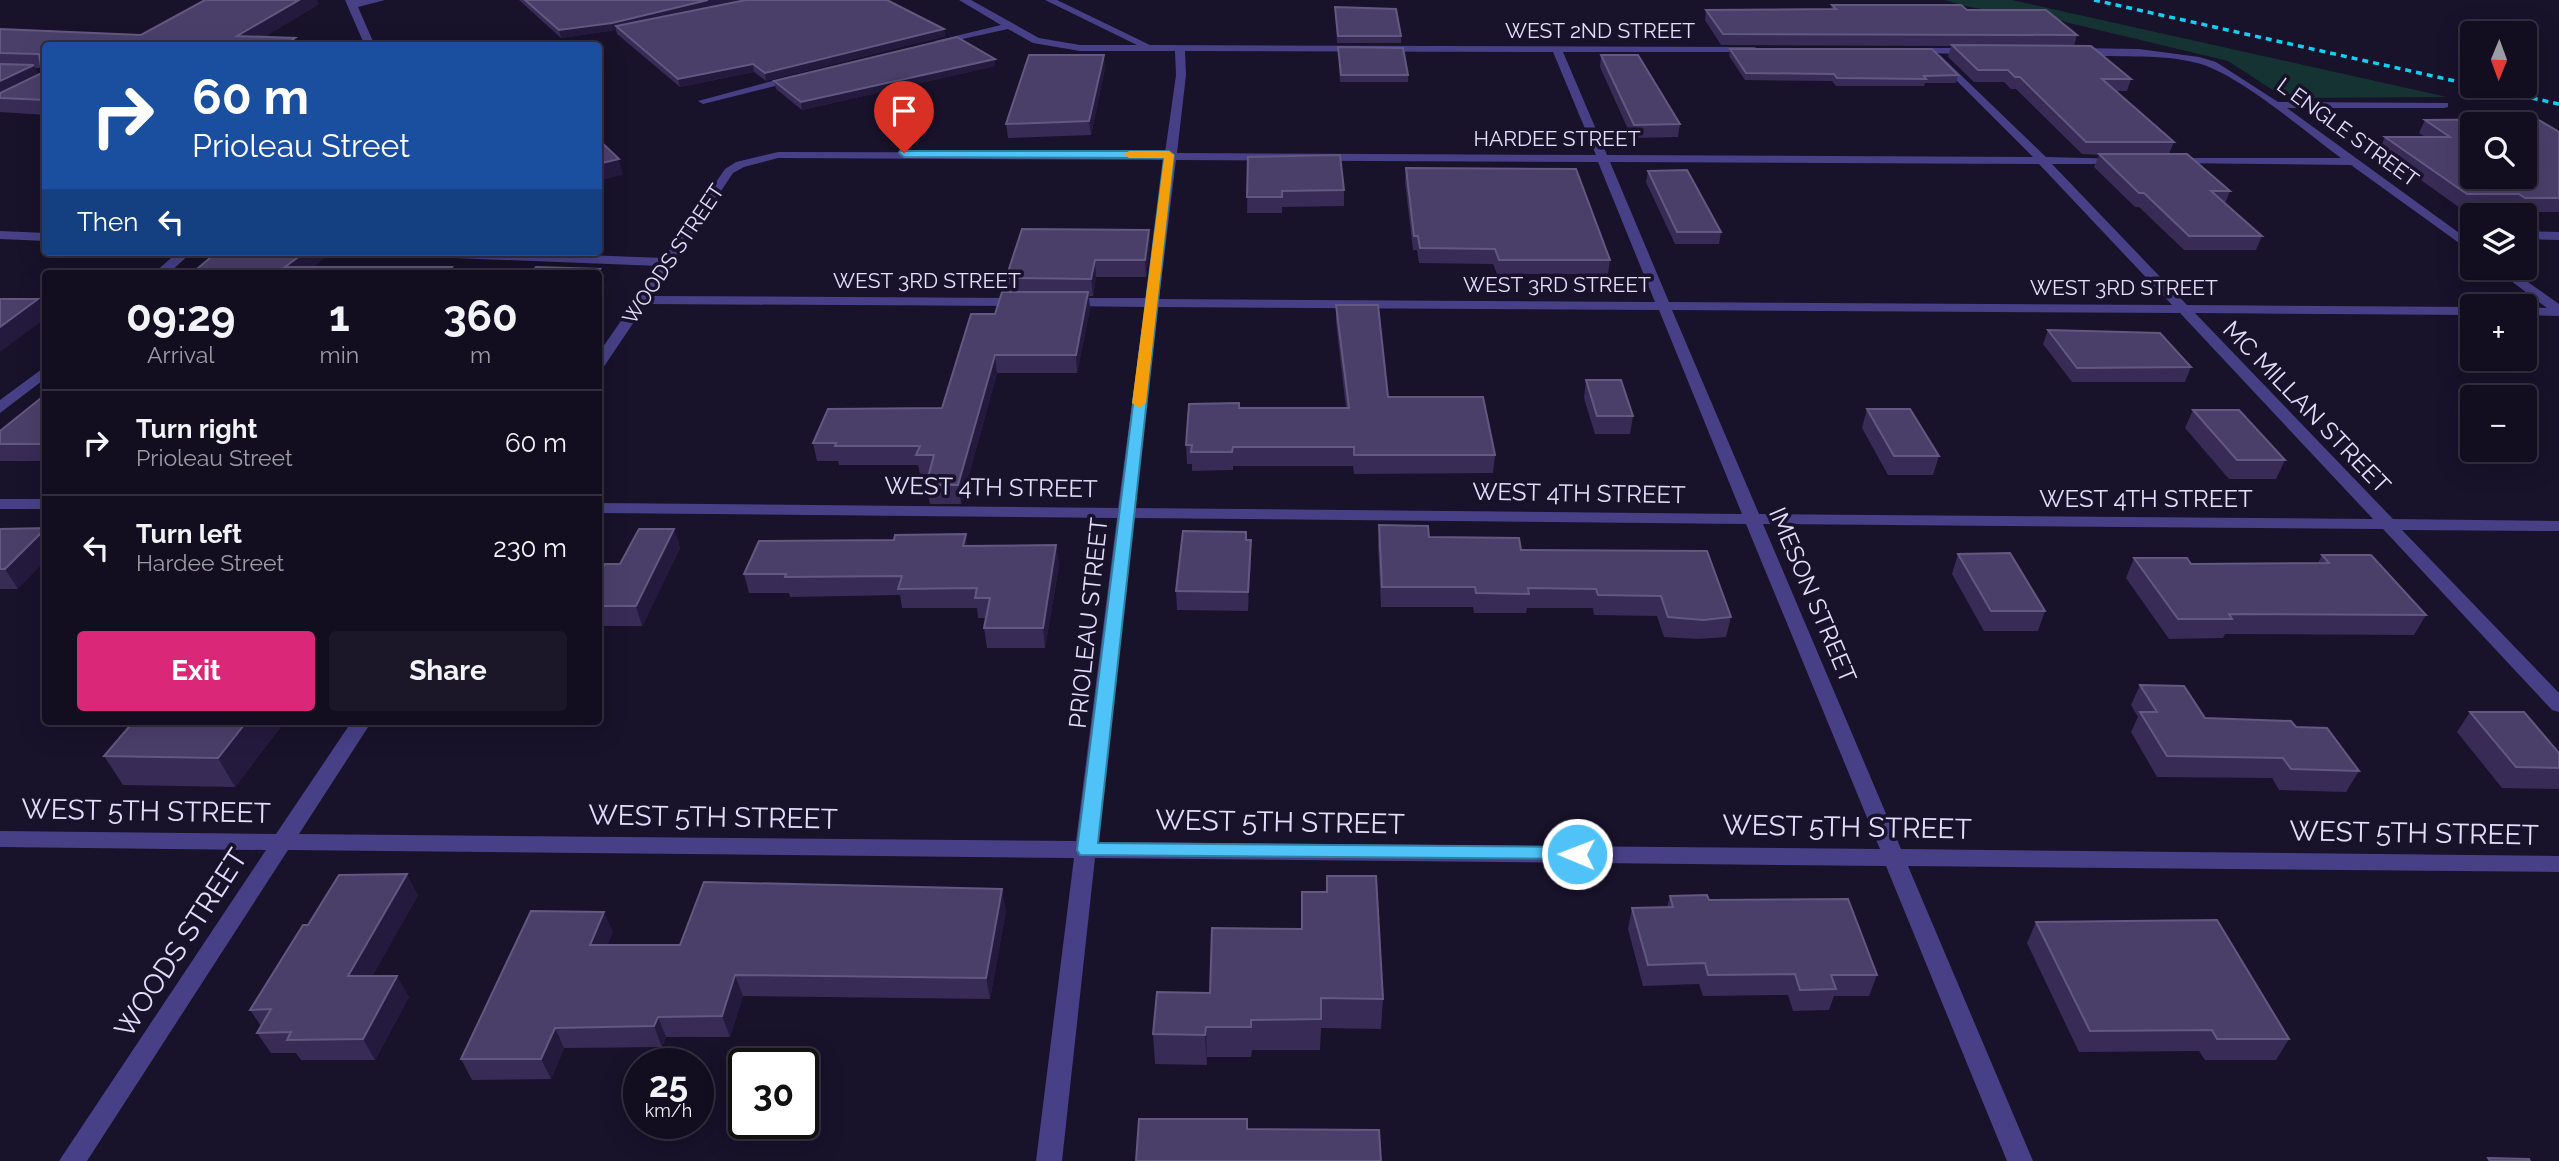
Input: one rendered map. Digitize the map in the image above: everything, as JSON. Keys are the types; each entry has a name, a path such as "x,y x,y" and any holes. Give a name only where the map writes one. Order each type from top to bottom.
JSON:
{"street":[{"path":"368,42 352,3 380,0"},
{"name":"WEST 2ND STREET","path":"964,0 1036,41 1056,46 1153,49 1766,50"},
{"path":"1050,0 1153,49"},
{"path":"931,45 1010,26"},
{"name":"PRIOLEAU STREET","path":"1049,1161 1125,513 1181,75 1180,49"},
{"name":"IMESON STREET","path":"1557,50 1896,857 2020,1161"},
{"path":"1905,51 1988,51"},
{"name":"MC MILLAN STREET","path":"1933,51 2042,160 2559,705"},
{"name":"L ENGLE STREET","path":"2070,51 2139,52 2194,59 2225,70 2460,239"},
{"path":"703,101 803,76"},
{"path":"2276,105 2444,105"},
{"name":"HARDEE STREET","path":"759,158 798,153 2137,161"},
{"name":"WOODS STREET","path":"602,359 729,171 759,158"},
{"path":"2164,161 2355,163"},
{"path":"0,234 42,237"},
{"path":"2453,234 2460,234"},
{"path":"2537,235 2559,236"},
{"path":"165,270 181,256"},
{"path":"553,256 666,262"},
{"path":"2516,280 2559,311"},
{"name":"WEST 3RD STREET","path":"642,300 2460,311"},
{"path":"2537,312 2559,311"},
{"path":"0,408 42,373"},
{"path":"0,504 42,504"},
{"name":"WEST 4TH STREET","path":"602,508 2559,526"},
{"name":"WOODS STREET","path":"72,1161 359,725"},
{"name":"WEST 5TH STREET","path":"0,839 2559,864"}],"green space":[{"path":"1944,0 2012,0 2447,97 2285,98 2228,61 2061,21 1969,7"}],"building":[{"path":"205,0 299,0 237,36 295,38 289,42 42,42 42,73 39,54 0,53 0,29 141,35"},
{"path":"525,0 708,0 612,23 559,30"},
{"path":"746,0 887,0 944,29 765,73 753,64 678,79 616,26"},
{"path":"1832,5 1961,5 1967,10 2046,10 2077,35 1723,34 1706,10 1836,9"},
{"path":"1335,7 1396,9 1401,36 1338,36"},
{"path":"957,37 995,59 801,102 774,81"},
{"path":"1952,45 2091,46 2131,79 2102,79 2174,142 2086,142 2020,77 2015,77 2008,70 1978,70"},
{"path":"1338,47 1403,48 1408,75 1341,75"},
{"path":"1730,49 1932,49 1958,75 1924,76 1926,79 1746,73"},
{"path":"1029,55 1104,55 1089,121 1006,124"},
{"path":"1601,55 1638,55 1680,124 1634,125"},
{"path":"0,64 34,65 0,81"},
{"path":"42,73 42,100 0,98 0,93"},
{"path":"2537,119 2559,132 2559,198 2525,198 2519,194 2467,194 2385,137 2450,137 2425,120 2460,120 2460,189 2537,189"},
{"path":"602,143 619,159 602,163"},
{"path":"2099,154 2187,154 2230,191 2211,191 2262,236 2189,236"},
{"path":"1340,155 1344,190 1282,191 1282,197 1247,197 1248,157"},
{"path":"1406,168 1576,169 1610,260 1499,260 1495,249 1420,248 1418,236 1414,236"},
{"path":"1687,170 1721,232 1677,232 1648,171"},
{"path":"1022,229 1149,230 1145,260 1095,260 1091,279 1006,278"},
{"path":"212,256 300,256 285,267 452,267 450,270 196,270"},
{"path":"536,267 600,269 599,270 534,270"},
{"path":"1002,292 1088,292 1076,355 995,355 958,485 926,485 934,455 916,455 920,446 835,446 836,443 813,443 828,409 942,408 971,314 995,314"},
{"path":"0,299 38,299 0,327"},
{"path":"1336,305 1378,305 1388,397 1483,397 1495,455 1354,455 1354,447 1233,447 1232,452 1191,452 1192,445 1186,445 1189,404 1239,403 1239,408 1349,408"},
{"path":"2048,330 2160,333 2191,367 2077,368"},
{"path":"1586,380 1621,380 1633,416 1597,416"},
{"path":"42,397 42,444 0,444 0,431"},
{"path":"1867,409 1910,409 1939,456 1894,456"},
{"path":"2193,410 2239,410 2285,460 2237,460"},
{"path":"1379,525 1428,526 1429,537 1519,538 1521,550 1707,551 1731,617 1703,620 1668,617 1661,596 1598,595 1596,589 1528,588 1529,594 1476,593 1475,587 1382,587"},
{"path":"42,528 42,532 5,569 0,569 0,529"},
{"path":"639,529 674,529 636,606 602,606 602,569 605,564 620,564"},
{"path":"1183,531 1246,532 1246,540 1251,540 1248,592 1176,591"},
{"path":"966,534 963,546 1056,545 1043,628 984,628 990,598 975,598 977,588 898,589 902,576 785,577 786,574 744,574 759,541 894,540 895,535"},
{"path":"2010,553 2045,611 1991,611 1958,554"},
{"path":"2322,555 2371,555 2426,615 2229,614 2232,619 2178,619 2134,558 2187,558 2191,564 2329,563"},
{"path":"2140,685 2184,686 2205,718 2291,721 2296,727 2327,728 2359,771 2291,769 2283,758 2167,756 2140,712 2157,712"},
{"path":"2470,712 2524,712 2559,753 2559,768 2516,767"},
{"path":"131,725 244,725 218,758 104,756"},
{"path":"407,874 348,976 397,976 363,1039 287,1040 291,1032 257,1033 271,1009 250,1010 303,925 308,925 339,875"},
{"path":"1327,876 1376,876 1383,999 1321,998 1321,1019 1251,1020 1251,1027 1206,1027 1205,1035 1153,1034 1157,992 1210,993 1212,928 1302,929 1302,892 1327,892"},
{"path":"704,882 1002,889 986,978 735,975 722,1016 658,1017 654,1026 555,1028 541,1059 461,1059 531,911 604,912 590,945 680,945"},
{"path":"1707,895 1709,900 1848,899 1877,975 1831,975 1836,989 1800,990 1795,974 1708,975 1705,963 1648,965 1632,908 1673,907 1670,896"},
{"path":"2217,920 2289,1039 2217,1039 2212,1030 2090,1031 2036,922"},
{"path":"1139,1119 1247,1119 1247,1129 1379,1130 1381,1161 1136,1161"},
{"path":"2488,1158 2529,1159 2530,1161 2490,1161"}],"railway":[{"path":"2094,0 2460,82"},
{"path":"2532,98 2559,104"}],"slow traffic":[{"path":"1129,154 1169,155 1139,403"}],"route":[{"path":"904,153 1169,155 1087,850 1577,854"}]}
